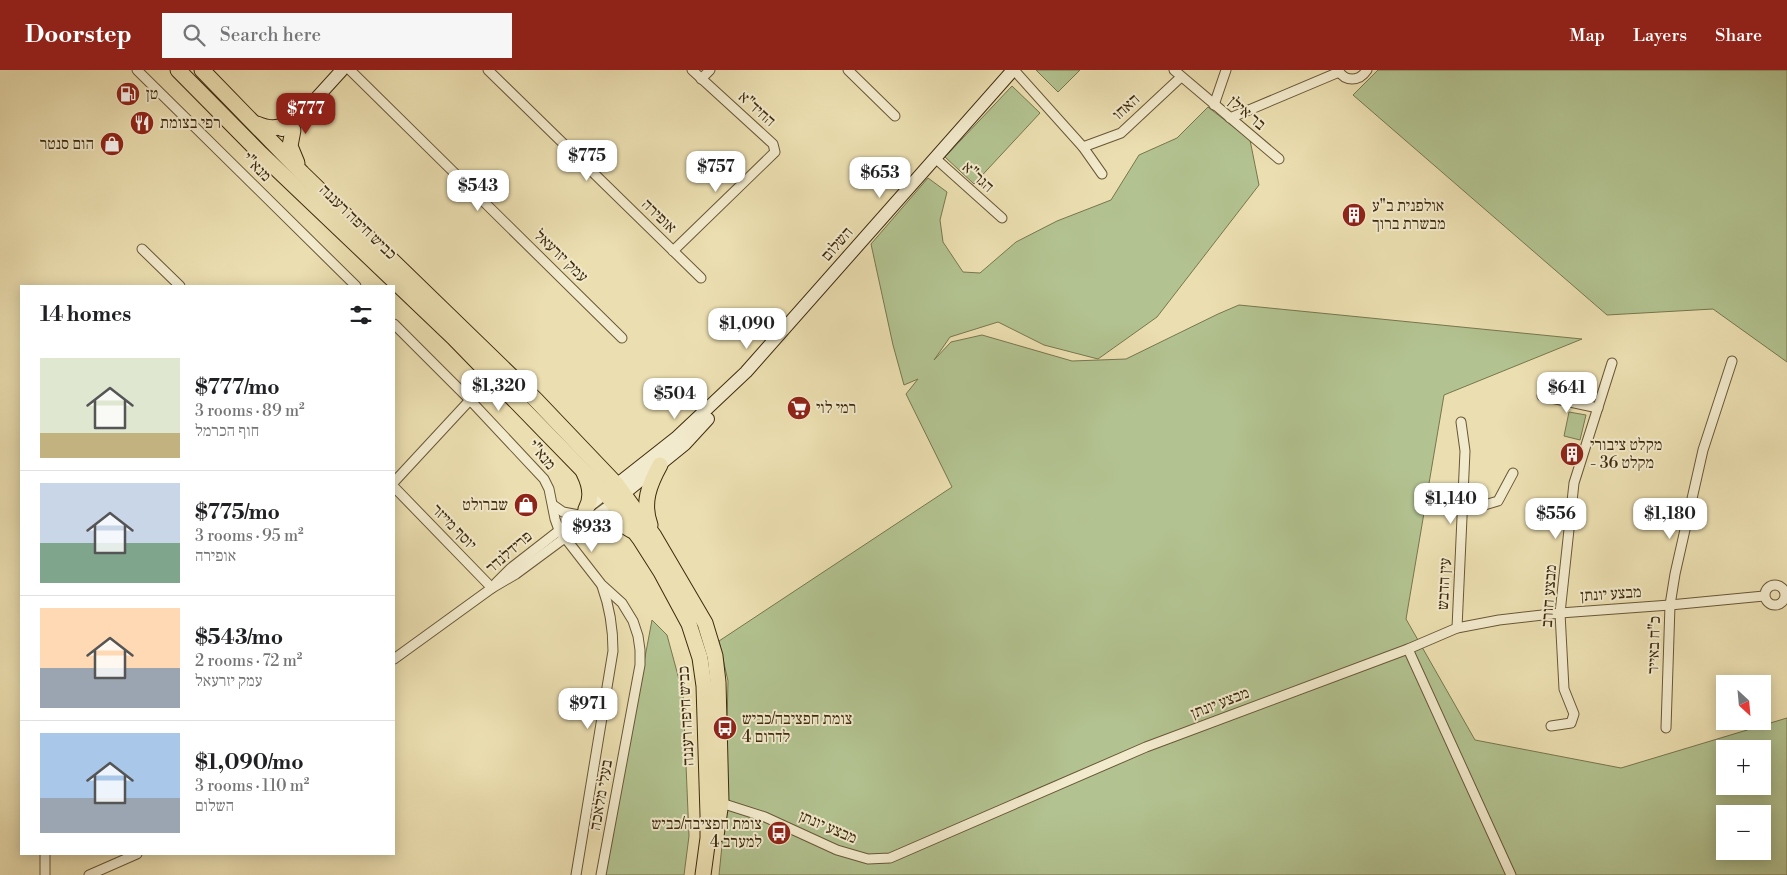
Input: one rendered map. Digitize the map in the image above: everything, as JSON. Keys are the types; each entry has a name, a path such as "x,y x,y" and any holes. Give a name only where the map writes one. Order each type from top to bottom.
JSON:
{"highway":[{"name":"כביש חיפה רעננה","path":"178,70 261,154 453,337 583,469 615,494 635,533 661,572 685,615 700,658 714,801 703,875"},
{"name":"כביש חיפה רעננה","path":"202,70 302,173 536,400 615,494 654,536 705,623 715,656 718,682 712,875"},
{"path":"254,122 266,128 291,127 290,146 292,155 302,173"},
{"path":"654,536 645,504 652,478 660,465"},
{"path":"583,469 590,490 589,504 582,516 592,520 613,521 622,524 635,533"}],"street":[{"name":"מנא\"י","path":"137,70 355,285"},
{"path":"261,154 291,127 342,70"},
{"name":"עמק יזרעאל","path":"350,70 622,338"},
{"name":"אופירה","path":"488,70 701,278"},
{"name":"החיד\"א","path":"674,251 775,152 773,144 692,70"},
{"path":"701,79 710,70"},
{"path":"848,70 895,116"},
{"path":"1013,70 1083,147 1102,174"},
{"name":"השלום","path":"615,494 746,372 1013,70"},
{"path":"1214,105 1226,70"},
{"path":"1230,118 1338,71 1346,78 1356,79 1367,70"},
{"name":"האחו","path":"1083,147 1121,133 1177,73"},
{"name":"בר אילן","path":"1177,73 1279,159"},
{"name":"הגר\"א","path":"935,158 1002,218"},
{"path":"142,250 179,285"},
{"name":"מנא\"י","path":"395,325 536,469 549,489 554,519 562,534"},
{"name":"כ\"ח באייר","path":"1666,728 1670,605 1675,574 1703,450 1732,361"},
{"name":"מבצע חורב","path":"1550,726 1571,723 1574,714 1564,689 1560,613 1574,483 1612,363"},
{"name":"השלום","path":"615,494 660,465 691,438 727,398 746,372"},
{"path":"1542,396 1598,408"},
{"path":"395,481 470,400"},
{"name":"עין הדבש","path":"1457,628 1464,506 1465,451 1461,422"},
{"path":"1464,506 1481,506 1498,501 1513,473"},
{"name":"יוסף מייזר","path":"395,488 492,588"},
{"name":"פרידלנדר","path":"395,658 492,588 511,568 562,534 582,516 615,494"},
{"name":"פרידלנדר","path":"582,516 615,494"},
{"path":"553,505 563,512 582,516"},
{"name":"בעלי מלאכה","path":"562,534 602,584 622,603 633,621 640,650 638,675 601,875"},
{"name":"בעלי מלאכה","path":"576,875 613,650 610,606 602,584"},
{"name":"מבצע יונתן","path":"714,801 765,816 836,850 868,859 890,858 1146,747 1408,649 1457,628 1499,620 1560,613 1764,596"},
{"path":"1408,649 1511,875"},
{"path":"44,855 45,875"},
{"path":"89,875 135,855"}],"green space":[{"path":"1036,70 1080,70 1058,92"},
{"path":"1378,70 1787,70 1787,362 1713,309 1607,315 1353,95"},
{"path":"1012,86 1040,113 974,184 945,157"},
{"path":"1208,107 1250,140 1259,185 1157,317 1098,359 1044,345 998,322 950,337 934,360 951,342 982,335 1072,361 1126,359 1239,305 1582,339 1444,395 1406,619 1475,740 1621,768 1747,730 1771,730 1771,723 1787,718 1787,875 719,875 725,815 728,681 719,641 952,487 906,394 918,379 904,385 893,345 871,244 928,178 947,192 940,220 943,242 963,272 980,273 1016,242 1057,221 1111,200 1139,155 1177,138"},
{"path":"1569,412 1586,415 1580,440 1564,436"},
{"path":"652,620 667,635 683,694 689,836 684,875 604,875"}],"place":[{"name":"טן","path":"128,94"},
{"name":"רפי בצומת","path":"142,123"},
{"name":"הום סנטר","path":"112,144"},
{"name":"אולפנית ב\"ע מבשרת ברוך","path":"1354,215"},
{"name":"רמי לוי","path":"799,408"},
{"name":"מקלט ציבורי - מקלט 36","path":"1572,454"},
{"name":"שברולט","path":"526,505"},
{"name":"צומת חפציבה/כביש 4 לדרום","path":"725,728"},
{"name":"צומת חפציבה/כביש 4 למערב","path":"779,833"}]}
